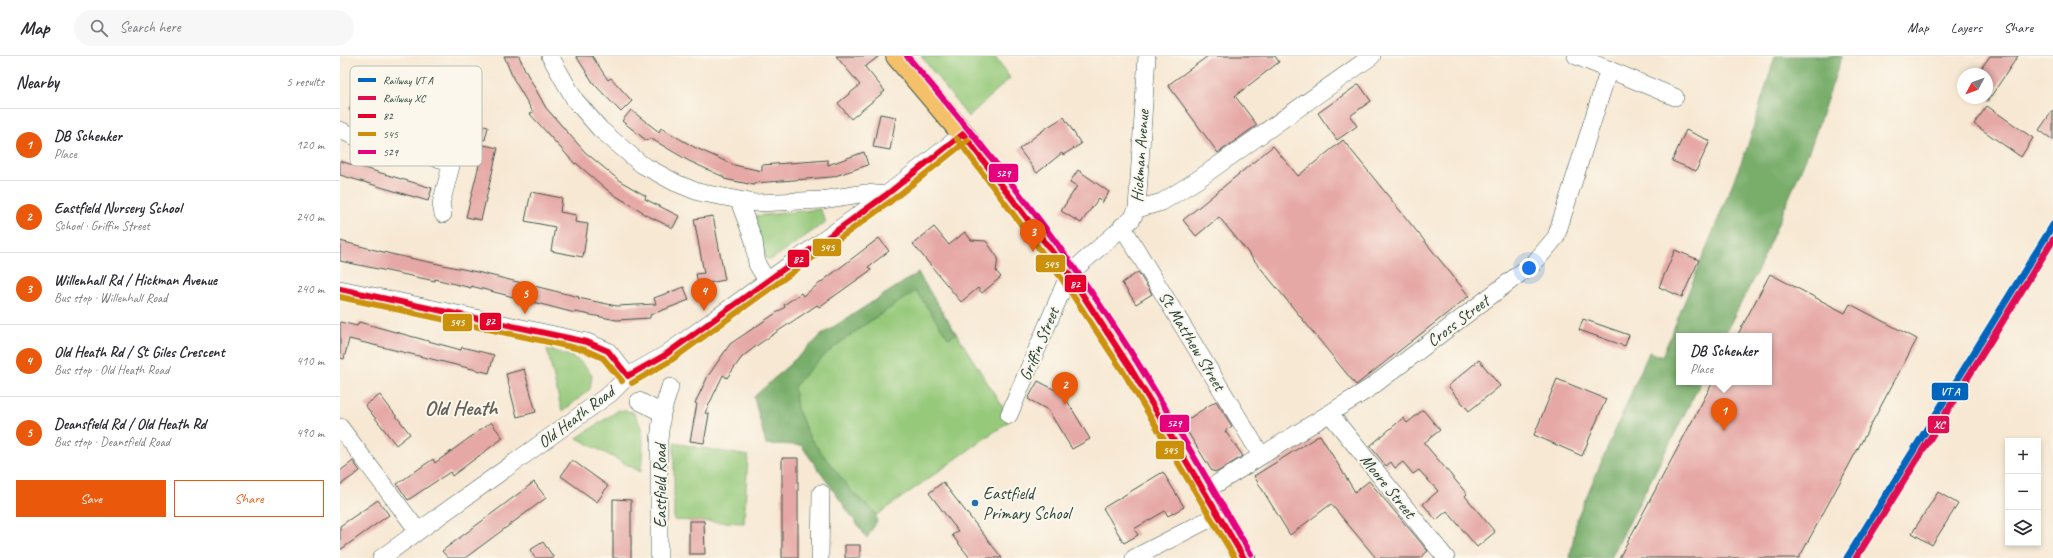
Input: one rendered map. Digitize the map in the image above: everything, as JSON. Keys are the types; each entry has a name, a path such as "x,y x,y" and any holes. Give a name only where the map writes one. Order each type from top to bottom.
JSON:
{"highway":[{"path":"897,56 963,134 1069,274 1131,369 1244,558"}],"street":[{"path":"550,56 574,100 600,129 641,164 676,183 698,192 739,201 772,204 822,200 866,193 886,195"},
{"name":"Hickman Avenue","path":"1069,274 1122,226 1132,219 1137,209 1147,56"},
{"path":"1137,209 1162,202 1197,180 1372,56"},
{"path":"1576,56 1675,97"},
{"name":"Cross Street","path":"1205,491 1370,388 1535,262 1556,237 1609,69"},
{"path":"340,130 350,134"},
{"name":"Old Heath Road","path":"381,558 611,393 628,376 665,355 886,195 963,134"},
{"path":"443,214 441,204 451,166"},
{"path":"739,201 754,242 757,264 767,281"},
{"name":"St Matthew Street","path":"1122,226 1261,455"},
{"name":"Griffin Street","path":"1009,415 1069,274"},
{"path":"340,289 587,342 608,351 628,376"},
{"name":"Eastfield Road","path":"659,558 659,440 662,413 670,387"},
{"path":"639,401 662,413"},
{"name":"Moore Street","path":"1330,414 1446,558"},
{"path":"340,427 418,531"},
{"path":"820,558 821,493"},
{"path":"1134,558 1219,514"}],"green space":[{"path":"921,56 994,56 1010,78 968,117"},
{"path":"1775,56 1842,56 1811,146 1759,268 1726,333 1676,333 1676,385 1699,385 1611,558 1570,558 1577,518 1649,352 1662,357 1747,148"},
{"path":"820,209 826,222 772,259 766,259 755,222 756,216"},
{"path":"918,273 1011,420 860,527 801,445 766,444 754,397 824,333"},
{"path":"918,273 956,334 948,338 916,291 851,334 807,372 794,387 797,408 810,438 853,493 874,511 877,521 867,538 801,445 766,444 754,397 824,333"},
{"path":"547,349 578,360 592,376 590,389 562,412"},
{"path":"619,410 633,412 641,427 643,448 641,472 577,438"},
{"path":"674,443 748,456 744,523 674,520"}],"building":[{"path":"504,56 519,56 546,108 585,152 620,181 646,196 645,199 679,216 673,228 642,213 643,212 611,193 576,163 575,164 530,114 533,112 513,78"},
{"path":"576,56 592,56 608,80 611,78 632,101 621,112 594,84"},
{"path":"836,56 879,56 865,67 885,91 851,119 838,103 860,85"},
{"path":"1208,56 1275,56 1279,62 1235,96 1257,125 1218,153 1168,85"},
{"path":"1990,56 2018,56 1993,93 1993,68 1981,68"},
{"path":"1359,84 1371,101 1350,116 1357,126 1337,140 1318,113"},
{"path":"1987,106 2033,138 2021,157 1974,124"},
{"path":"631,110 659,132 661,128 694,147 734,165 762,171 762,165 828,160 828,165 864,152 868,165 832,177 755,183 754,185 724,179 724,177 689,161 650,138 647,141 622,121"},
{"path":"2053,110 2053,140 2039,130"},
{"path":"880,114 896,117 890,150 873,147"},
{"path":"1064,117 1081,144 1063,155 1062,153 1037,173 1019,149 1046,128"},
{"path":"482,125 488,127 485,140 482,139"},
{"path":"1686,130 1710,141 1696,171 1672,161"},
{"path":"1343,140 1469,296 1356,385 1219,217 1196,236 1183,220 1273,146 1298,176"},
{"path":"484,145 498,148 481,220 466,217 479,166 482,166 482,153"},
{"path":"340,161 350,164 350,166 357,166 432,188 428,201 340,175"},
{"path":"1078,170 1109,192 1102,203 1098,199 1081,223 1061,211 1077,186 1070,182"},
{"path":"531,192 562,198 560,212 576,215 575,222 588,224 583,257 551,251 555,227 525,221"},
{"path":"713,216 725,280 698,285 696,274 704,273 694,219"},
{"path":"934,227 949,245 965,232 971,240 986,241 998,258 996,271 1001,277 982,293 978,288 961,302 913,244"},
{"path":"879,238 889,251 868,267 871,270 819,307 817,305 759,344 742,357 727,378 723,375 705,413 709,414 704,443 690,441 697,404 695,403 708,376 730,344 785,307 784,305 801,293 803,296"},
{"path":"340,241 617,306 656,304 654,298 684,287 689,300 650,315 650,318 617,320 575,313 471,286 471,288 435,279 435,281 340,261"},
{"path":"1675,250 1699,260 1682,297 1659,287"},
{"path":"1138,272 1152,294 1136,304 1122,283"},
{"path":"1770,274 1845,313 1850,304 1917,339 1799,558 1619,558 1711,385 1772,385 1772,333 1739,333"},
{"path":"1583,319 1629,335 1625,346 1579,330"},
{"path":"340,322 357,326 359,322 461,350 462,347 494,355 489,373 349,339 344,359 340,358"},
{"path":"1479,360 1500,386 1469,411 1448,386"},
{"path":"524,369 536,412 517,417 506,374"},
{"path":"1557,379 1606,399 1582,456 1534,435"},
{"path":"1038,381 1063,394 1090,439 1072,449 1048,410 1028,399"},
{"path":"380,395 410,434 396,445 365,405"},
{"path":"1216,401 1232,426 1225,431 1243,456 1217,472 1212,471 1182,423"},
{"path":"1423,410 1440,430 1424,443 1467,494 1465,496 1495,532 1477,547 1447,511 1436,520 1423,504 1438,491 1419,470 1413,474 1403,462 1395,468 1391,462 1386,466 1370,446 1403,418 1407,423"},
{"path":"491,422 503,438 452,476 450,472 408,500 397,484 433,459 435,463"},
{"path":"1320,435 1355,492 1369,481 1428,551 1420,558 1376,558 1331,504 1290,535 1254,476"},
{"path":"782,458 798,458 798,558 782,558"},
{"path":"572,460 608,486 597,502 561,476"},
{"path":"353,461 360,471 340,485 340,471"},
{"path":"1163,472 1184,507 1168,516 1165,511 1134,529 1138,535 1124,543 1103,508"},
{"path":"534,482 546,498 465,558 448,558 442,551"},
{"path":"943,482 1002,558 970,558 952,535 958,531 929,493"},
{"path":"1938,492 1958,504 1932,545 1912,533"},
{"path":"613,499 631,500 631,558 613,558"},
{"path":"378,500 389,515 340,550 340,526"},
{"path":"689,521 704,521 705,554 689,554"},
{"path":"543,542 554,558 535,558 530,550"},
{"path":"845,545 860,545 860,558 845,558"}],"transit line":[{"name":"529","path":"907,56 1015,187 1099,303 1166,409 1251,554"},
{"name":"82","path":"963,134 1069,274 1131,369 1244,558"},
{"name":"82","path":"628,376 665,355 886,195 963,134"},
{"name":"545","path":"957,139 1062,279 1124,373 1235,558"},
{"name":"545","path":"632,383 670,361 891,201 968,140"},
{"path":"1847,558 2053,225"},
{"name":"82","path":"340,289 587,342 608,351 628,376"},
{"name":"545","path":"340,297 585,350 603,358 622,381"}],"rail line":[{"name":"XC","path":"1856,558 2053,240"}],"place":[{"name":"Willenhall Rd / Hickman Avenue","path":"1033,252"},
{"name":"Old Heath Rd / St Giles Crescent","path":"704,311"},
{"name":"Deansfield Rd / Old Heath Rd","path":"525,314"},
{"name":"Eastfield Nursery School","path":"1065,405"},
{"name":"DB Schenker","path":"1724,431"},
{"name":"Eastfield Primary School","path":"975,503"}],"district":[{"name":"Old Heath","path":"461,408"}]}
